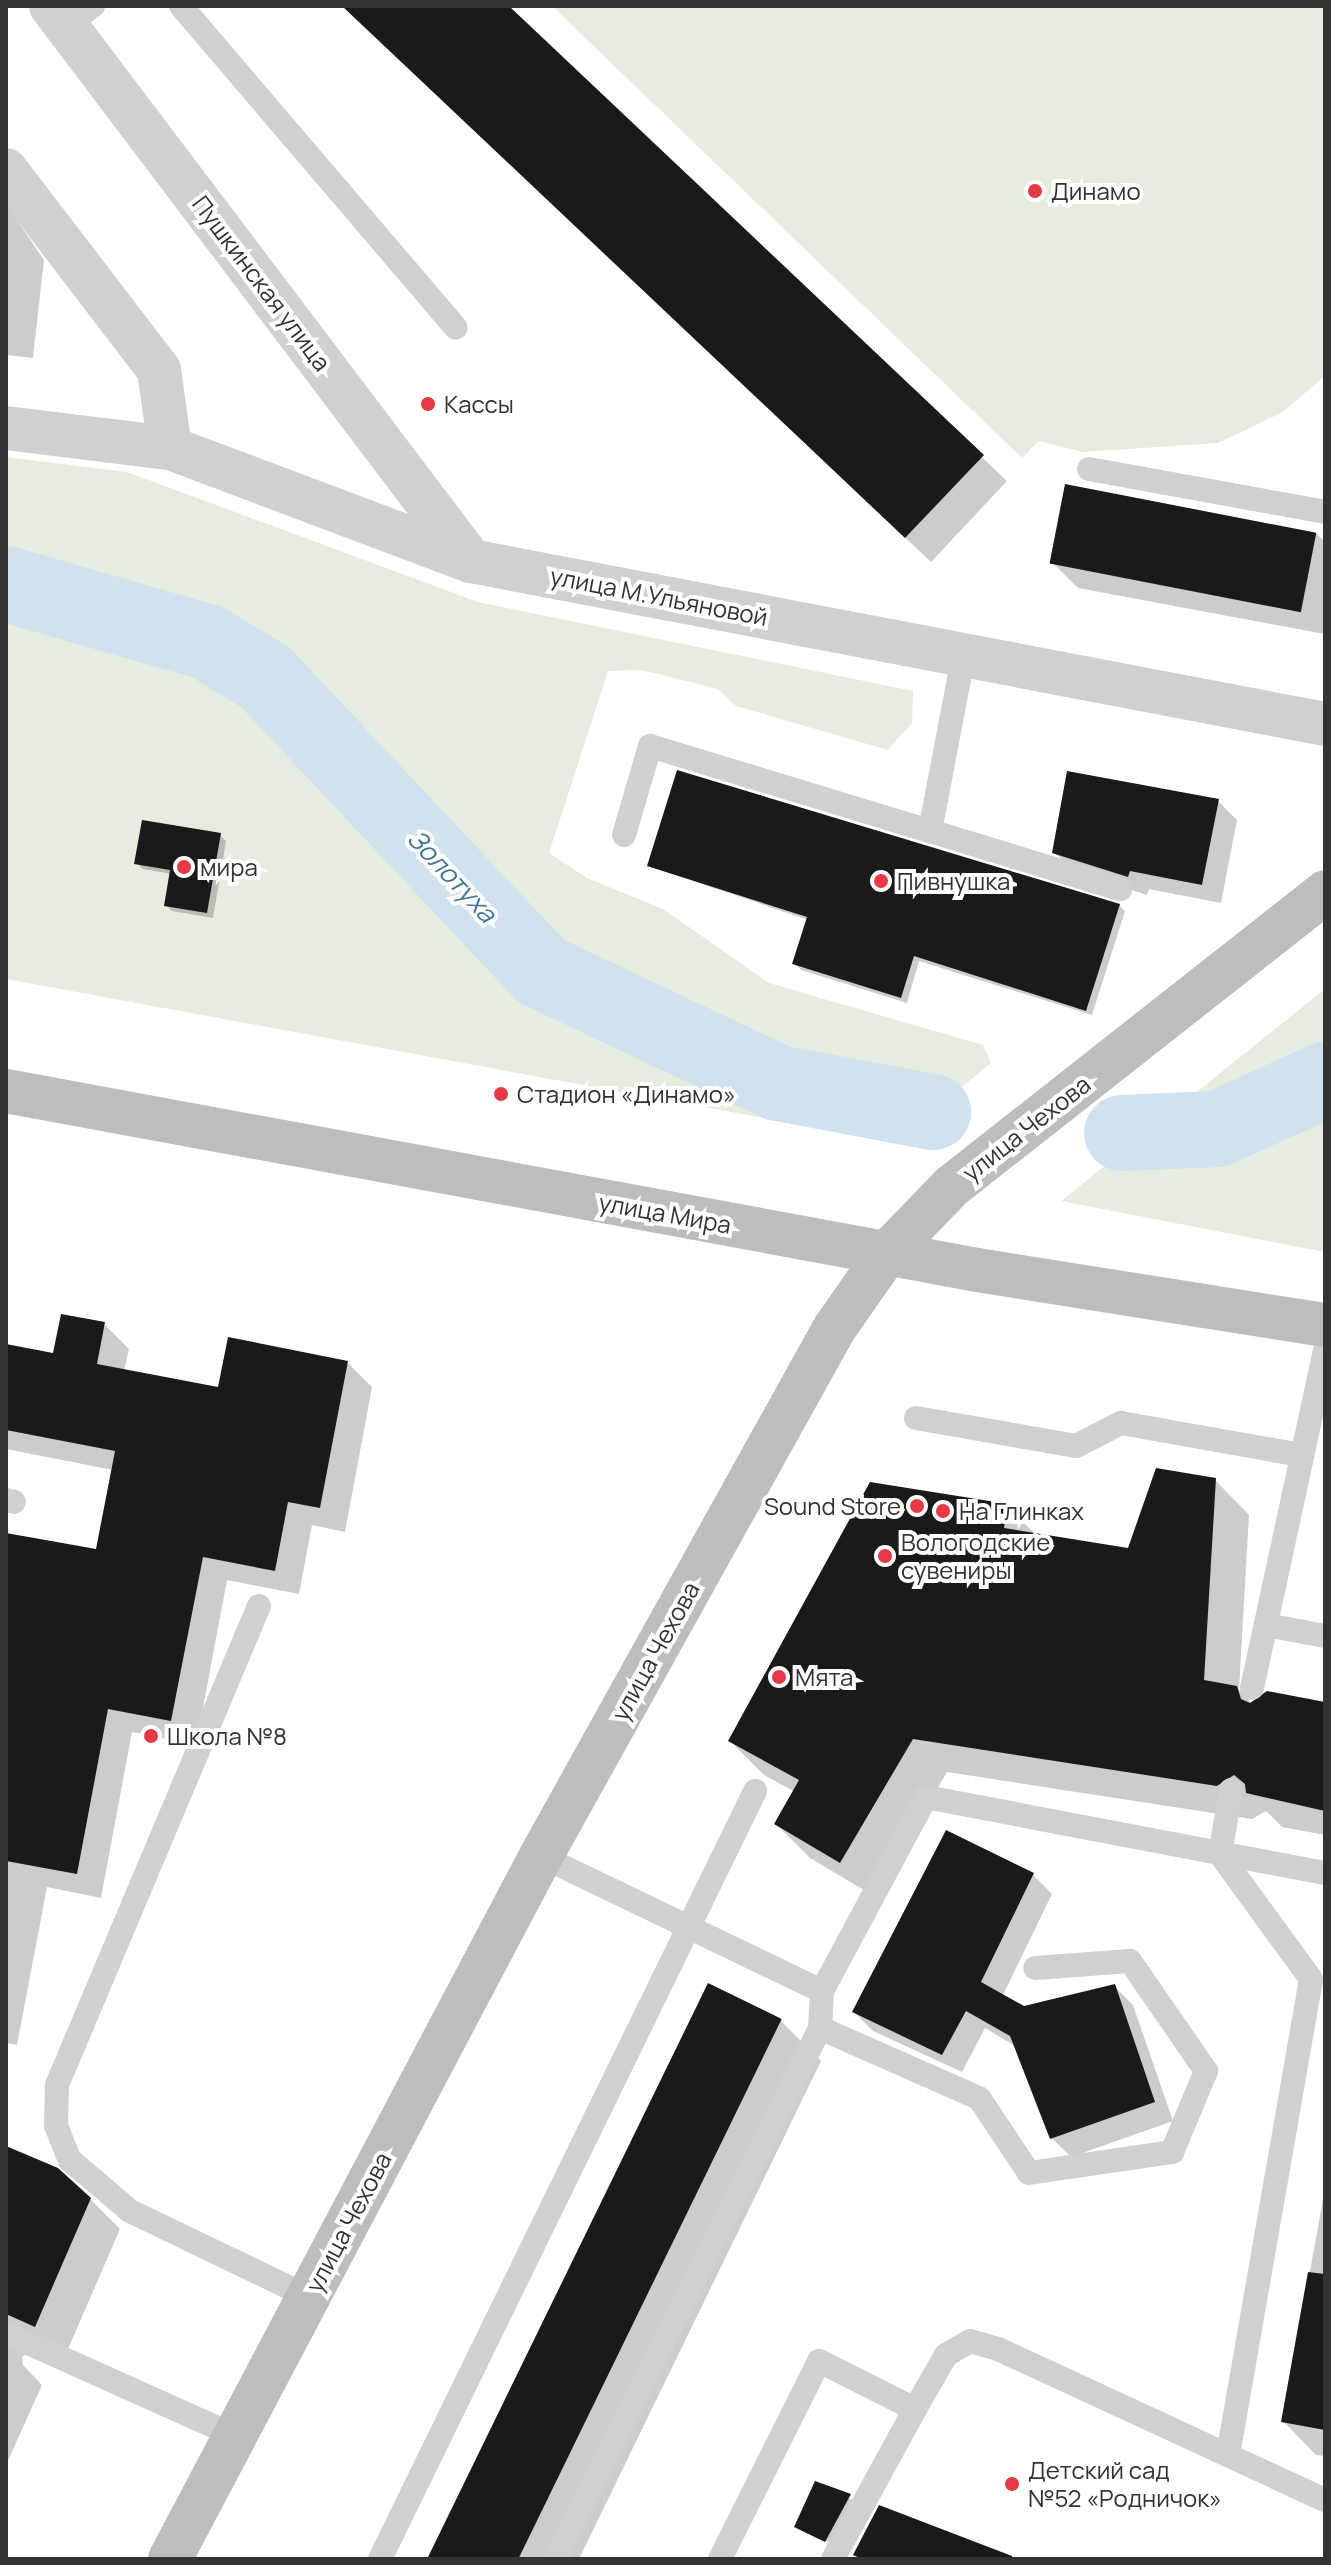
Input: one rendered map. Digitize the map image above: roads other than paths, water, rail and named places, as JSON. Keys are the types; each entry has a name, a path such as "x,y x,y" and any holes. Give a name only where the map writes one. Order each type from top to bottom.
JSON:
{"street":[{"name":"Пушкинская улица","path":"70,13 471,561"},
{"path":"6,170 159,370 170,448"},
{"name":"улица М.Ульяновой","path":"6,428 170,448 471,561 1325,724"},
{"name":"улица Чехова","path":"170,2559 541,1856 834,1329 887,1253 977,1164 1158,1026 1325,892"},
{"name":"улица Мира","path":"6,1091 887,1253 1325,1325"}],"lane":[{"path":"181,6 456,328"},
{"path":"1089,469 1325,512"},
{"path":"930,831 964,653"},
{"path":"624,835 650,746 1120,889"},
{"path":"1252,1688 1300,1455 1325,1351"},
{"path":"916,1418 1076,1446 1121,1423 1300,1455"},
{"path":"259,1606 57,2085 56,2126 70,2160 130,2211 309,2297"},
{"path":"1266,1625 1325,1636"},
{"path":"1228,2455 1311,1979 1220,1854 1231,1790"},
{"path":"380,2559 755,1791"},
{"path":"556,2559 820,2028 822,1991 926,1797 1325,1873"},
{"path":"541,1856 822,1991"},
{"path":"820,2028 979,2098 1029,2173 1172,2152 1206,2071 1130,1961 1035,1968"},
{"path":"6,2333 235,2436"},
{"path":"833,2559 946,2355 959,2344 984,2343 1325,2500"},
{"path":"720,2559 819,2361 915,2409"}],"waterway":[{"name":"Золотуха","path":"6,584 207,642 265,677 541,971 778,1083 933,1112"},
{"name":"Золотуха","path":"1122,1133 1217,1129 1325,1080"}],"place":[{"name":"Динамо","path":"1035,191"},
{"name":"Кассы","path":"428,404"},
{"name":"мира","path":"184,867"},
{"name":"Пивнушка","path":"881,881"},
{"name":"Стадион «Динамо»","path":"501,1094"},
{"name":"Sound Store","path":"917,1506"},
{"name":"На Глинках","path":"943,1511"},
{"name":"Вологодские сувениры","path":"885,1556"},
{"name":"Мята","path":"779,1677"},
{"name":"Школа №8","path":"151,1736"},
{"name":"Детский сад №52 «Родничок»","path":"1012,2484"}]}
